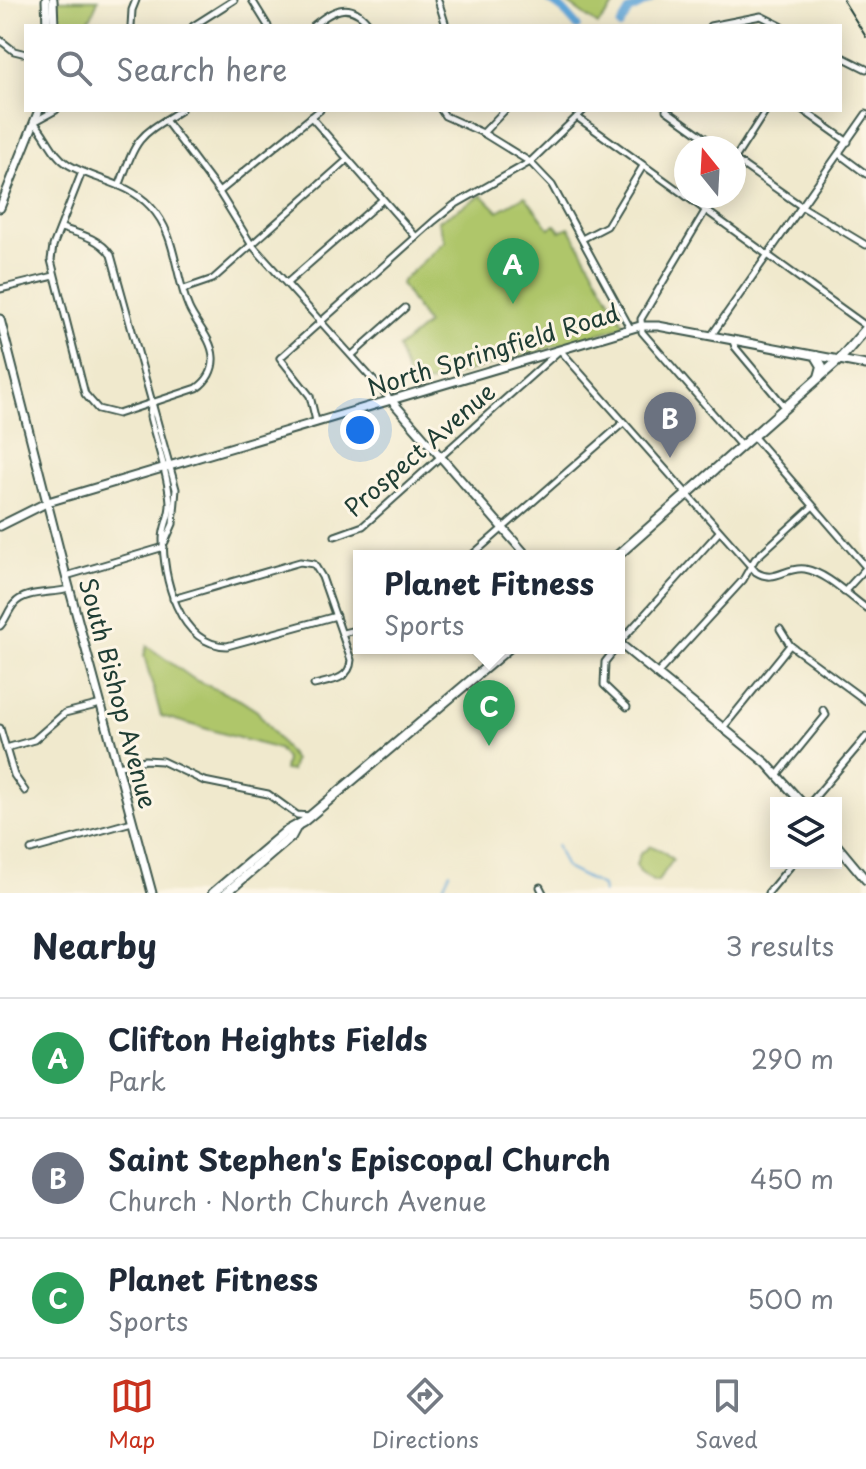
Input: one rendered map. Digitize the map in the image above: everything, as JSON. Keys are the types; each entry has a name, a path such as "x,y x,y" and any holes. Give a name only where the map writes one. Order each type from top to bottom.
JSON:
{"main road":[{"path":"46,0 47,24"},
{"path":"53,0 54,24"},
{"path":"0,208 37,112"},
{"name":"South Bishop Avenue","path":"0,319 152,893"},
{"name":"North Springfield Road","path":"0,526 48,502 640,326 658,326 866,365"},
{"path":"624,550 839,360 866,328"},
{"path":"816,356 822,369 818,379"},
{"path":"391,400 522,550"},
{"path":"625,650 778,774 797,797"},
{"path":"213,893 291,837 297,826 502,654"},
{"path":"842,851 866,880"},
{"path":"226,893 242,873"}],"street":[{"path":"131,24 136,0"},
{"path":"196,24 234,0"},
{"path":"252,0 267,24"},
{"path":"438,0 445,24"},
{"path":"315,24 340,7 356,10 369,24"},
{"path":"720,24 761,16 777,24"},
{"path":"0,40 14,51 24,54"},
{"path":"842,57 866,69"},
{"path":"52,112 34,122 57,155 82,172 120,184 142,198 158,214 168,233 189,308 210,346 212,369 197,388 118,414 102,411 90,401 84,390 54,276 51,253 82,172"},
{"path":"120,184 134,146 149,128 178,112"},
{"path":"219,192 317,112"},
{"path":"444,112 530,162 552,185 630,328"},
{"path":"483,133 503,112"},
{"path":"316,421 310,396 280,358 454,205 530,162 582,112"},
{"path":"669,112 702,136"},
{"path":"746,141 765,112"},
{"path":"806,112 848,142"},
{"path":"711,336 866,114"},
{"path":"311,117 416,237"},
{"path":"577,117 674,188"},
{"path":"165,120 219,192 251,244 391,400"},
{"path":"839,154 866,174"},
{"path":"184,289 213,279 347,160"},
{"path":"582,239 607,226 643,166"},
{"path":"746,168 866,245"},
{"path":"287,283 382,200"},
{"path":"703,208 866,328"},
{"path":"706,210 641,319 640,326 741,446"},
{"path":"61,228 93,239 111,255 151,404 150,417 167,466 170,502 163,532 167,578 182,616 199,634 220,646 336,616"},
{"path":"0,289 54,276"},
{"path":"352,356 405,308"},
{"path":"733,341 785,407"},
{"path":"560,350 719,532 762,576 773,577 796,569 807,569 866,608"},
{"name":"Prospect Avenue","path":"335,536 363,526 560,350"},
{"path":"478,550 623,423"},
{"path":"752,435 866,567 844,592"},
{"path":"657,674 743,580 755,559 812,507"},
{"path":"625,637 719,532"},
{"path":"66,576 164,547"},
{"path":"173,599 300,562 314,564 322,577 351,660 349,671 340,678 314,685"},
{"path":"0,626 15,601 70,588"},
{"path":"780,629 790,645 866,701"},
{"path":"343,633 353,630"},
{"path":"723,728 790,645"},
{"path":"477,654 488,666"},
{"path":"611,654 605,662 604,685 627,707"},
{"path":"6,748 34,740 65,713 102,704"},
{"path":"778,774 826,715 823,710"},
{"path":"0,728 14,775 25,791"},
{"path":"815,797 866,737"},
{"path":"118,766 159,760 204,781 268,794 297,815 310,816"},
{"path":"285,805 297,826"},
{"path":"31,850 133,822"},
{"path":"768,893 788,869"}],"green space":[{"path":"56,0 98,0 85,24 58,24"},
{"path":"563,0 619,0 597,24"},
{"path":"482,195 498,211 525,196 549,228 555,225 560,231 569,227 625,326 412,388 398,348 427,324 402,281 445,241 438,221"},
{"path":"147,646 195,680 257,711 294,760 291,771 284,770 286,759 278,749 161,716 144,655"},
{"path":"651,846 673,860 654,882 636,865 640,854"}],"waterway":[{"path":"549,0 575,24"},
{"path":"621,24 629,11 650,0"},
{"path":"556,845 566,868 602,886 603,893"},
{"path":"440,893 450,872"}],"tram line":[{"path":"843,0 866,37"}],"place":[{"name":"Clifton Heights Fields","path":"513,304"},
{"name":"Saint Stephen's Episcopal Church","path":"670,458"},
{"name":"Planet Fitness","path":"489,746"}]}
